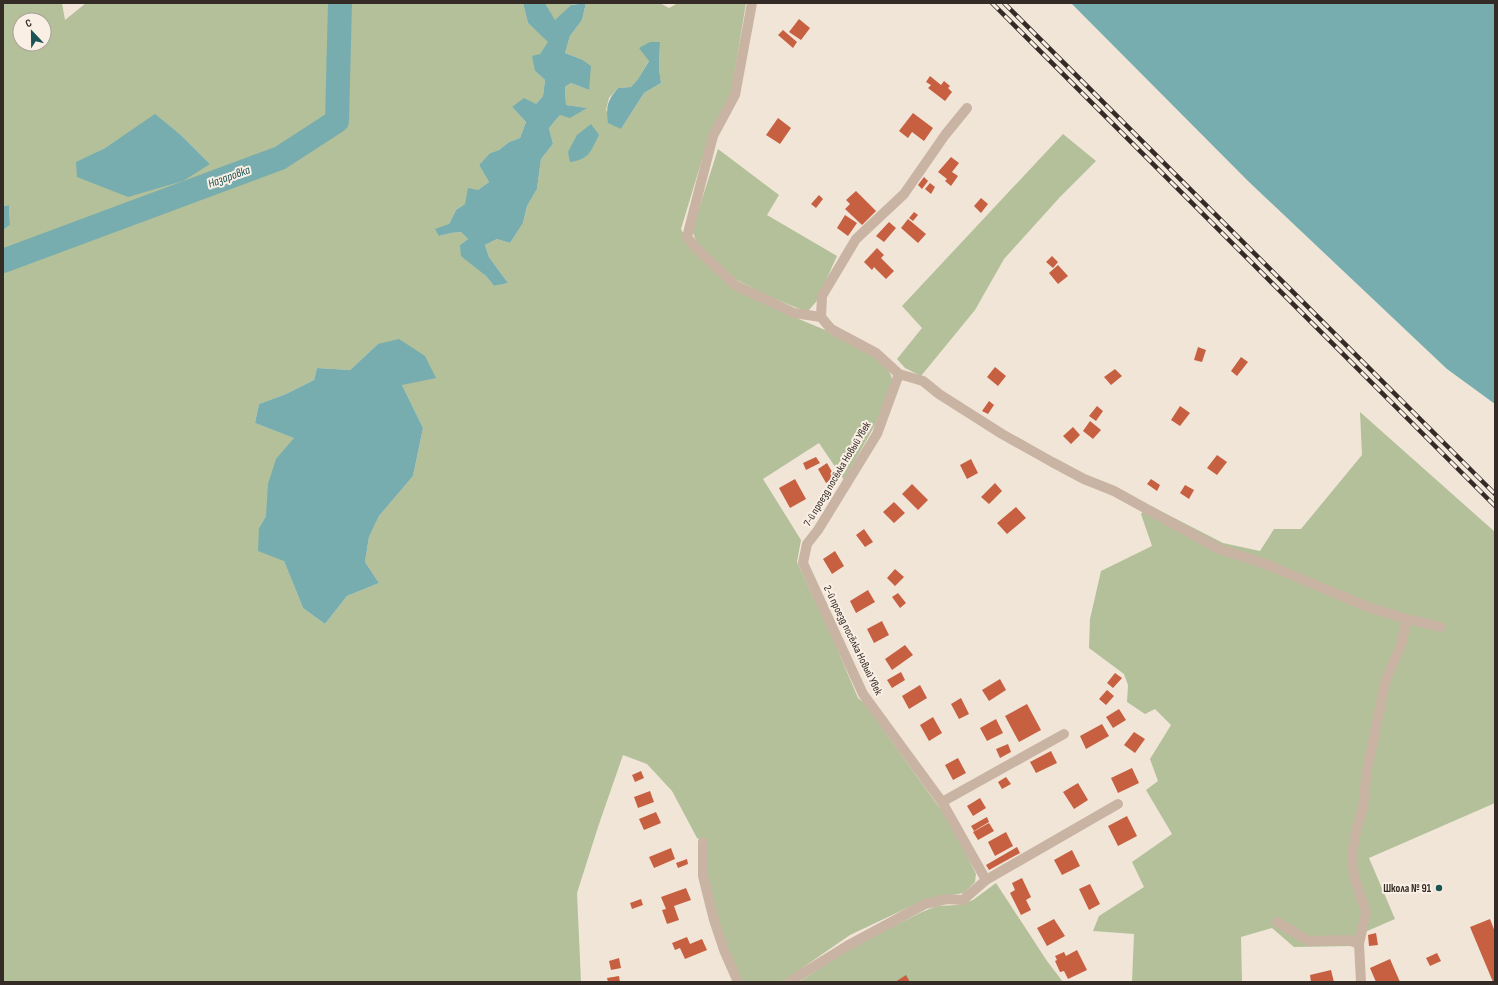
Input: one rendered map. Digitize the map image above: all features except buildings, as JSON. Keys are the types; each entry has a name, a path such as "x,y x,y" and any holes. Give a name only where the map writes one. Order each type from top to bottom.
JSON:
{"street":[{"path":"752,3 735,95 713,136 687,237 696,248 735,285 794,313 821,317 832,329 876,352 899,374 923,381 939,394 996,430 1052,462 1084,479 1114,491 1219,549 1263,563 1368,607 1406,619 1441,627"},
{"path":"821,317 822,296 856,239 904,194 945,135 967,108"},
{"name":"7-й проезд посёлка Новый Увек","path":"803,563 807,544 818,530 877,434 899,374"},
{"name":"2-й проезд посёлка Новый Увек","path":"803,563 863,694 942,802 986,880"},
{"path":"1361,982 1359,944 1366,912 1354,877 1352,856 1356,831 1363,808 1367,770 1386,679 1401,645 1406,619"},
{"path":"942,802 1064,734"},
{"path":"789,982 847,946 925,904 947,899 963,900 986,880 1118,804"},
{"path":"703,842 702,876 724,950 738,982"},
{"path":"1277,922 1309,941 1349,940 1359,944"}],"green space":[{"path":"3,3 62,3 65,20 86,3 523,3 528,23 549,42 540,54 535,71 545,80 543,96 536,104 512,107 526,122 520,138 509,142 499,150 490,153 479,165 489,182 478,190 465,204 456,210 449,224 439,236 461,232 468,239 460,245 475,266 494,286 508,283 489,257 485,245 497,239 510,243 523,223 527,206 537,189 541,159 553,144 549,128 560,115 586,108 566,105 565,87 571,83 589,90 581,59 565,53 570,36 582,20 586,3 660,3 669,8 678,3 746,3 731,94 710,133 681,229 691,249 733,287 794,317 830,332 885,365 891,375 893,384 875,425 844,480 819,443 763,479 801,540 797,562 833,639 858,698 864,703 952,825 976,874 975,882 964,893 926,899 850,935 782,982 743,982 727,949 706,875 708,844 697,838 672,791 647,764 623,755 577,893 581,982 3,982 3,230 10,225 9,205 3,206","holes":["660,42 659,68 661,83 644,93 621,129 606,110 609,98 618,88 631,87 638,79","155,115 182,136 210,164 77,162 105,148","378,344 402,385 423,428 413,476 379,516 369,537 365,562 379,583 347,596 325,624 303,608 284,561 259,528 266,516 295,438 255,423 259,404 286,394 314,380 317,368 350,370"]},
{"path":"545,3 580,3 571,5 555,21"},
{"path":"1063,134 1096,161 1060,197 1004,259 975,310 921,376 905,368 897,359 922,328 902,306"},
{"path":"718,149 779,195 767,215 837,256 816,302 808,311 766,295 737,280 698,246 693,233 695,221"},
{"path":"1360,412 1495,532 1495,803 1369,858 1395,919 1365,932 1353,946 1294,947 1272,928 1241,937 1242,982 1132,982 1134,934 1093,931 1099,916 1144,887 1132,862 1172,834 1146,790 1158,781 1150,759 1171,725 1155,709 1145,714 1127,702 1128,685 1124,674 1089,648 1090,619 1101,571 1152,546 1141,514 1149,505 1223,543 1260,551 1274,529 1301,529 1362,455"},
{"path":"996,883 1047,961 1063,982 799,982 854,946 937,906 957,905 973,900"}],"water":[{"path":"523,3 545,3 555,20 571,5 586,3 582,20 570,36 565,53 581,59 591,66 589,90 571,83 565,87 566,105 587,108 570,118 560,115 549,128 553,144 541,159 537,189 527,206 523,223 510,243 497,239 485,245 489,257 508,283 494,286 486,276 461,256 460,245 468,239 461,232 439,236 435,229 449,224 456,210 465,204 468,188 478,190 489,182 479,165 490,153 499,150 509,142 520,138 526,122 512,107 524,98 536,104 543,96 545,80 535,71 532,56 540,54 548,42 528,23"},
{"path":"1071,3 1495,3 1495,404 1447,369 1248,181"},
{"path":"650,42 660,42 659,68 661,83 644,93 621,129 608,123 607,112 609,100 618,88 631,87 638,79 649,61 639,48"},
{"path":"155,114 182,136 210,164 183,181 128,197 77,177 76,162 105,148"},
{"path":"591,124 599,135 589,154 582,159 570,162 568,152 577,135"},
{"path":"9,205 10,225 3,230 3,206"},
{"path":"399,339 425,356 436,378 402,385 423,428 413,476 379,516 369,537 365,562 379,583 347,596 325,624 303,608 284,561 258,551 259,528 266,516 268,484 276,459 294,438 255,423 259,404 286,394 314,380 317,368 350,370 378,344"}],"waterway":[{"name":"Назаровка","path":"3,261 280,158 337,121 340,3"}],"railway":[{"path":"992,3 1495,506"},
{"path":"1004,3 1495,494"}],"place":[{"name":"Школа № 91","path":"1439,888"}]}
